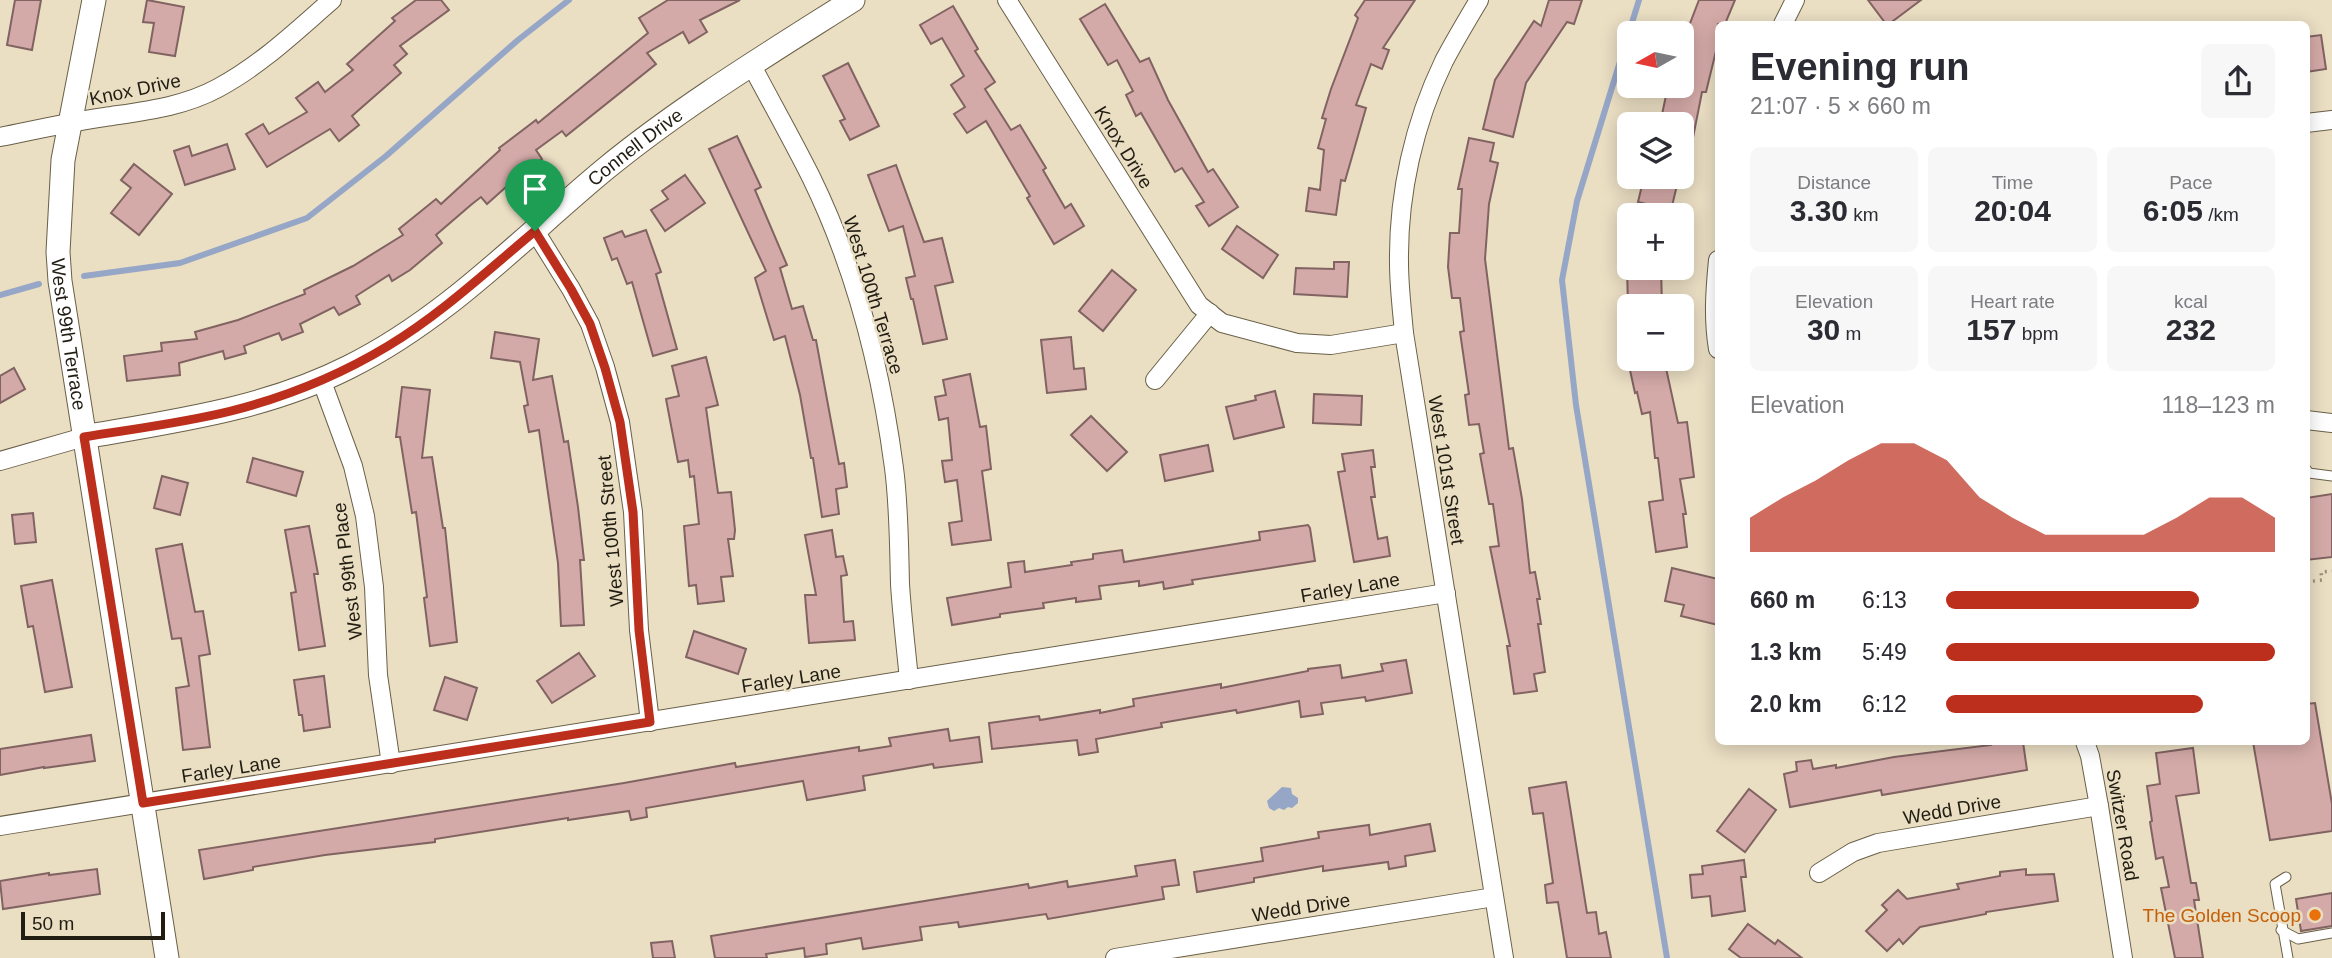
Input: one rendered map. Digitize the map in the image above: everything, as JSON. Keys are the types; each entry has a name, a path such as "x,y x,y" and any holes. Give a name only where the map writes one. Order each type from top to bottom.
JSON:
{"street":[{"name":"West 99th Terrace","path":"94,0 64,160 58,252 61,293 167,958"},
{"name":"Knox Drive","path":"0,137 135,114 216,89 250,69 332,0"},
{"name":"Connell Drive","path":"0,461 84,437 231,411 280,397 348,368 440,311 604,170 679,111 853,0"},
{"name":"Knox Drive","path":"1007,0 1199,305 1222,323 1297,343 1331,345 1405,333"},
{"name":"West 101st Street","path":"1479,0 1444,61 1425,108 1410,157 1400,216 1398,264 1405,333 1504,958"},
{"path":"1784,21 1795,0"},
{"name":"West 100th Terrace","path":"751,64 811,177 853,286 869,338 884,402 894,468 909,680"},
{"path":"2310,123 2332,120"},
{"name":"West 100th Street","path":"535,231 590,324 620,422 633,512 639,630 650,722"},
{"path":"1715,296 1715,329"},
{"path":"1154,380 1210,313"},
{"name":"West 99th Place","path":"321,379 353,466 365,516 374,587 378,676 391,764"},
{"path":"2310,420 2332,423"},
{"name":"Farley Lane","path":"0,826 1446,593"},
{"name":"Switzer Road","path":"2086,745 2099,806 2123,958"},
{"name":"Wedd Drive","path":"1819,873 1853,852 1878,843 2099,806"},
{"name":"Wedd Drive","path":"1115,958 1494,897"}],"lane":[{"path":"2310,473 2332,476"},
{"path":"2286,877 2274,884 2288,958"},
{"path":"2281,930 2298,939 2332,933"}],"path":[{"path":"2310,582 2322,580 2321,572 2332,571"}],"water":[{"path":"1282,787 1291,788 1292,794 1298,798 1298,803 1292,808 1279,808 1274,811 1269,808 1267,801"}],"building":[{"path":"15,0 41,0 32,50 7,45"},
{"path":"147,0 184,7 175,56 149,52 154,23 143,22"},
{"path":"416,0 441,0 449,10 400,46 407,54 394,65 401,73 352,116 359,125 339,141 330,129 267,167 246,134 263,124 269,134 307,112 296,98 318,82 325,92 353,70 347,64 395,21 392,18"},
{"path":"668,0 740,0 700,20 707,32 689,43 683,32 647,53 656,64 566,136 562,131 536,150 542,159 487,204 481,197 472,204 436,235 442,243 410,270 392,281 389,275 356,296 360,304 339,315 334,307 300,324 303,332 282,340 279,333 244,346 246,353 225,359 223,351 179,363 180,375 127,381 124,356 162,351 161,343 197,339 195,332 238,320 305,294 304,290 353,266 403,235 399,229 436,199 441,204 500,150 499,148 536,120 538,123 648,33 639,18"},
{"path":"1365,0 1415,0 1383,48 1389,50 1382,69 1371,64 1356,105 1366,108 1345,181 1341,180 1336,215 1306,211 1309,188 1320,190 1324,150 1318,148 1326,119 1322,118 1358,18 1355,15"},
{"path":"1549,0 1582,0 1574,24 1567,22 1526,83 1513,137 1483,129 1495,80 1534,21 1541,26"},
{"path":"1699,0 1735,0 1726,21 1715,21 1715,55 1706,92 1702,92 1694,133 1694,112 1663,112 1665,98 1694,98 1694,21 1691,21"},
{"path":"1868,0 1921,0 1893,21 1884,21"},
{"path":"1105,4 1140,62 1149,58 1168,100 1208,172 1213,169 1238,207 1209,226 1196,206 1204,202 1182,168 1175,172 1141,113 1136,116 1126,95 1133,91 1117,60 1108,65 1080,19"},
{"path":"953,6 978,49 975,51 995,82 985,89 1011,130 1020,125 1046,168 1043,170 1065,208 1071,204 1084,226 1054,244 1027,198 1030,196 986,121 967,133 954,114 965,107 951,85 964,76 942,38 931,44 920,25"},
{"path":"2321,35 2326,69 2310,71 2310,36"},
{"path":"848,63 879,126 850,140 840,121 845,119 823,76"},
{"path":"737,136 761,187 755,190 787,265 780,268 792,309 803,306 813,340 816,340 839,464 844,463 847,487 836,489 839,514 822,517 813,458 785,336 774,340 755,278 766,271 709,149"},
{"path":"1469,138 1494,143 1490,161 1498,163 1489,204 1485,259 1509,449 1513,448 1522,499 1530,573 1535,572 1540,599 1537,599 1541,624 1538,624 1545,672 1534,674 1537,691 1514,694 1507,646 1510,646 1490,547 1499,546 1493,504 1489,504 1480,454 1484,453 1479,424 1469,425 1465,395 1469,394 1460,332 1464,331 1460,298 1452,298 1448,267 1450,233 1459,233 1462,189 1458,189"},
{"path":"227,144 235,169 185,185 174,151 189,146 192,156"},
{"path":"134,164 172,194 139,235 111,213 131,188 121,180"},
{"path":"896,165 924,242 942,238 953,282 935,286 947,339 923,344 906,278 915,276 903,226 889,231 868,175"},
{"path":"685,175 705,203 665,231 651,210 668,199 662,191"},
{"path":"1641,189 1676,189 1673,203 1638,202"},
{"path":"1237,226 1278,255 1263,278 1222,249"},
{"path":"646,230 661,272 656,274 677,349 653,356 632,282 627,284 617,258 612,260 604,238 622,231 625,237"},
{"path":"1334,262 1349,262 1347,297 1294,294 1296,268 1334,269"},
{"path":"1112,270 1136,290 1103,331 1079,311"},
{"path":"1627,280 1661,280 1662,294 1628,294"},
{"path":"495,332 539,339 533,380 552,376 564,442 568,441 578,507 584,560 580,560 584,625 561,626 558,563 539,430 529,432 524,406 528,405 520,362 491,358"},
{"path":"1071,337 1074,369 1084,368 1086,389 1047,393 1041,340"},
{"path":"706,357 718,405 706,408 718,493 731,492 735,530 734,539 728,539 733,576 721,577 724,601 698,604 696,585 689,586 684,526 699,524 694,476 690,477 688,460 678,462 666,399 679,396 672,366"},
{"path":"14,368 25,389 0,403 0,376"},
{"path":"1630,371 1667,371 1678,423 1687,422 1694,477 1680,479 1686,514 1683,514 1687,547 1656,552 1649,502 1663,500 1658,458 1655,458 1650,412 1642,414 1637,392 1635,393"},
{"path":"970,374 980,427 986,426 991,469 982,471 991,540 952,545 949,523 962,521 957,480 945,482 942,461 952,460 948,418 939,420 935,397 946,395 943,380"},
{"path":"402,387 430,390 422,458 432,457 445,528 457,642 430,646 424,598 427,597 416,512 412,513 400,437 396,437"},
{"path":"1275,391 1284,427 1234,439 1226,407 1256,400 1255,396"},
{"path":"1314,394 1362,396 1361,425 1313,423"},
{"path":"1091,416 1127,452 1107,471 1071,435"},
{"path":"1208,445 1213,471 1165,481 1160,455"},
{"path":"1373,450 1375,467 1371,467 1375,497 1371,497 1378,539 1387,537 1390,556 1354,562 1338,472 1345,471 1342,454"},
{"path":"253,458 303,472 296,496 247,482"},
{"path":"162,476 188,483 180,515 154,508"},
{"path":"2332,494 2332,557 2310,560 2310,497"},
{"path":"33,513 36,542 15,544 12,515"},
{"path":"1308,525 1315,561 1192,580 1193,584 1164,589 1163,582 1139,586 1139,581 1099,586 1101,599 1076,602 1076,598 1043,603 1044,608 952,625 947,598 1011,587 1008,563 1024,561 1025,572 1072,565 1071,562 1093,559 1093,554 1122,550 1124,562 1260,540 1259,532"},
{"path":"309,526 318,574 314,574 325,646 299,650 291,593 296,592 285,530"},
{"path":"832,530 836,557 843,556 847,575 841,576 844,622 853,621 855,640 809,643 805,595 816,595 805,535"},
{"path":"182,544 195,612 203,611 210,654 199,656 210,747 183,750 176,688 189,686 181,638 172,639 156,549"},
{"path":"1672,568 1715,578 1715,624 1681,616 1684,605 1665,601"},
{"path":"52,580 72,687 45,692 33,626 28,627 21,586"},
{"path":"694,631 746,649 738,674 686,657"},
{"path":"579,653 595,676 552,703 537,681"},
{"path":"1406,660 1412,693 1366,701 1365,697 1321,703 1323,714 1301,717 1299,701 1161,723 1162,727 1096,739 1098,752 1079,755 1077,740 992,749 989,723 1039,716 1040,720 1100,710 1100,713 1134,706 1133,699 1221,684 1221,688 1308,669 1340,665 1342,678 1383,671 1381,664"},
{"path":"324,676 330,727 304,731 294,680"},
{"path":"445,677 477,688 467,720 434,710"},
{"path":"2315,703 2332,804 2332,831 2270,840 2254,745 2310,745 2310,704"},
{"path":"948,729 950,741 979,737 982,762 934,768 933,764 863,776 865,790 807,800 803,781 646,808 647,817 631,820 629,811 568,818 435,839 435,842 253,867 253,870 204,879 199,850 735,763 736,767 859,747 859,751 891,746 889,738"},
{"path":"91,735 95,761 0,775 0,749"},
{"path":"1991,745 2023,745 2027,770 1882,795 1881,790 1790,807 1784,774 1797,771 1796,762 1811,760 1813,769 1836,765 1836,768 1894,757"},
{"path":"2193,748 2199,793 2176,796 2191,883 2196,883 2199,900 2194,900 2203,958 2175,958 2161,888 2169,887 2163,857 2156,859 2147,786 2160,784 2156,753"},
{"path":"1566,782 1587,913 1596,912 1599,934 1606,932 1611,958 1567,958 1558,902 1547,903 1545,885 1553,883 1543,813 1533,814 1529,788"},
{"path":"1749,789 1776,810 1745,852 1717,831"},
{"path":"1430,824 1435,851 1405,856 1406,866 1389,869 1388,862 1323,871 1323,866 1254,878 1254,882 1197,892 1194,872 1263,861 1261,848 1319,838 1318,832 1369,825 1370,835"},
{"path":"1175,860 1179,885 1162,887 1164,899 1048,919 1046,914 959,927 958,922 920,927 922,940 863,949 861,938 826,944 827,954 805,957 804,948 766,954 767,958 715,958 711,936 1028,884 1029,888 1067,881 1068,887 1137,876 1135,866"},
{"path":"1744,860 1746,877 1741,877 1745,911 1712,916 1710,896 1692,898 1690,875 1703,874 1702,866"},
{"path":"97,869 100,894 3,909 0,881"},
{"path":"2026,869 2026,875 2054,874 2058,901 1986,912 1920,927 1903,944 1899,939 1887,951 1866,931 1887,910 1882,905 1898,890 1907,899 1959,889 1957,884 2000,876 2000,872"},
{"name":"The Golden Scoop","path":"2332,893 2332,926 2301,931 2296,899"},
{"path":"1748,924 1775,944 1778,940 1802,958 1741,958 1729,949"},
{"path":"672,941 675,958 653,958 651,943"}],"waterway":[{"path":"84,276 180,263 307,218 386,156 518,40 569,0"},
{"path":"1639,0 1577,201 1562,280 1576,405 1667,958"},
{"path":"0,295 39,284"}],"place":[{"name":"The Golden Scoop","path":"2315,915"}],"route":[{"path":"535,231 590,324 620,422 633,512 639,630 650,722 143,803 84,437 231,411 280,397 348,368 440,311 535,231"}]}
